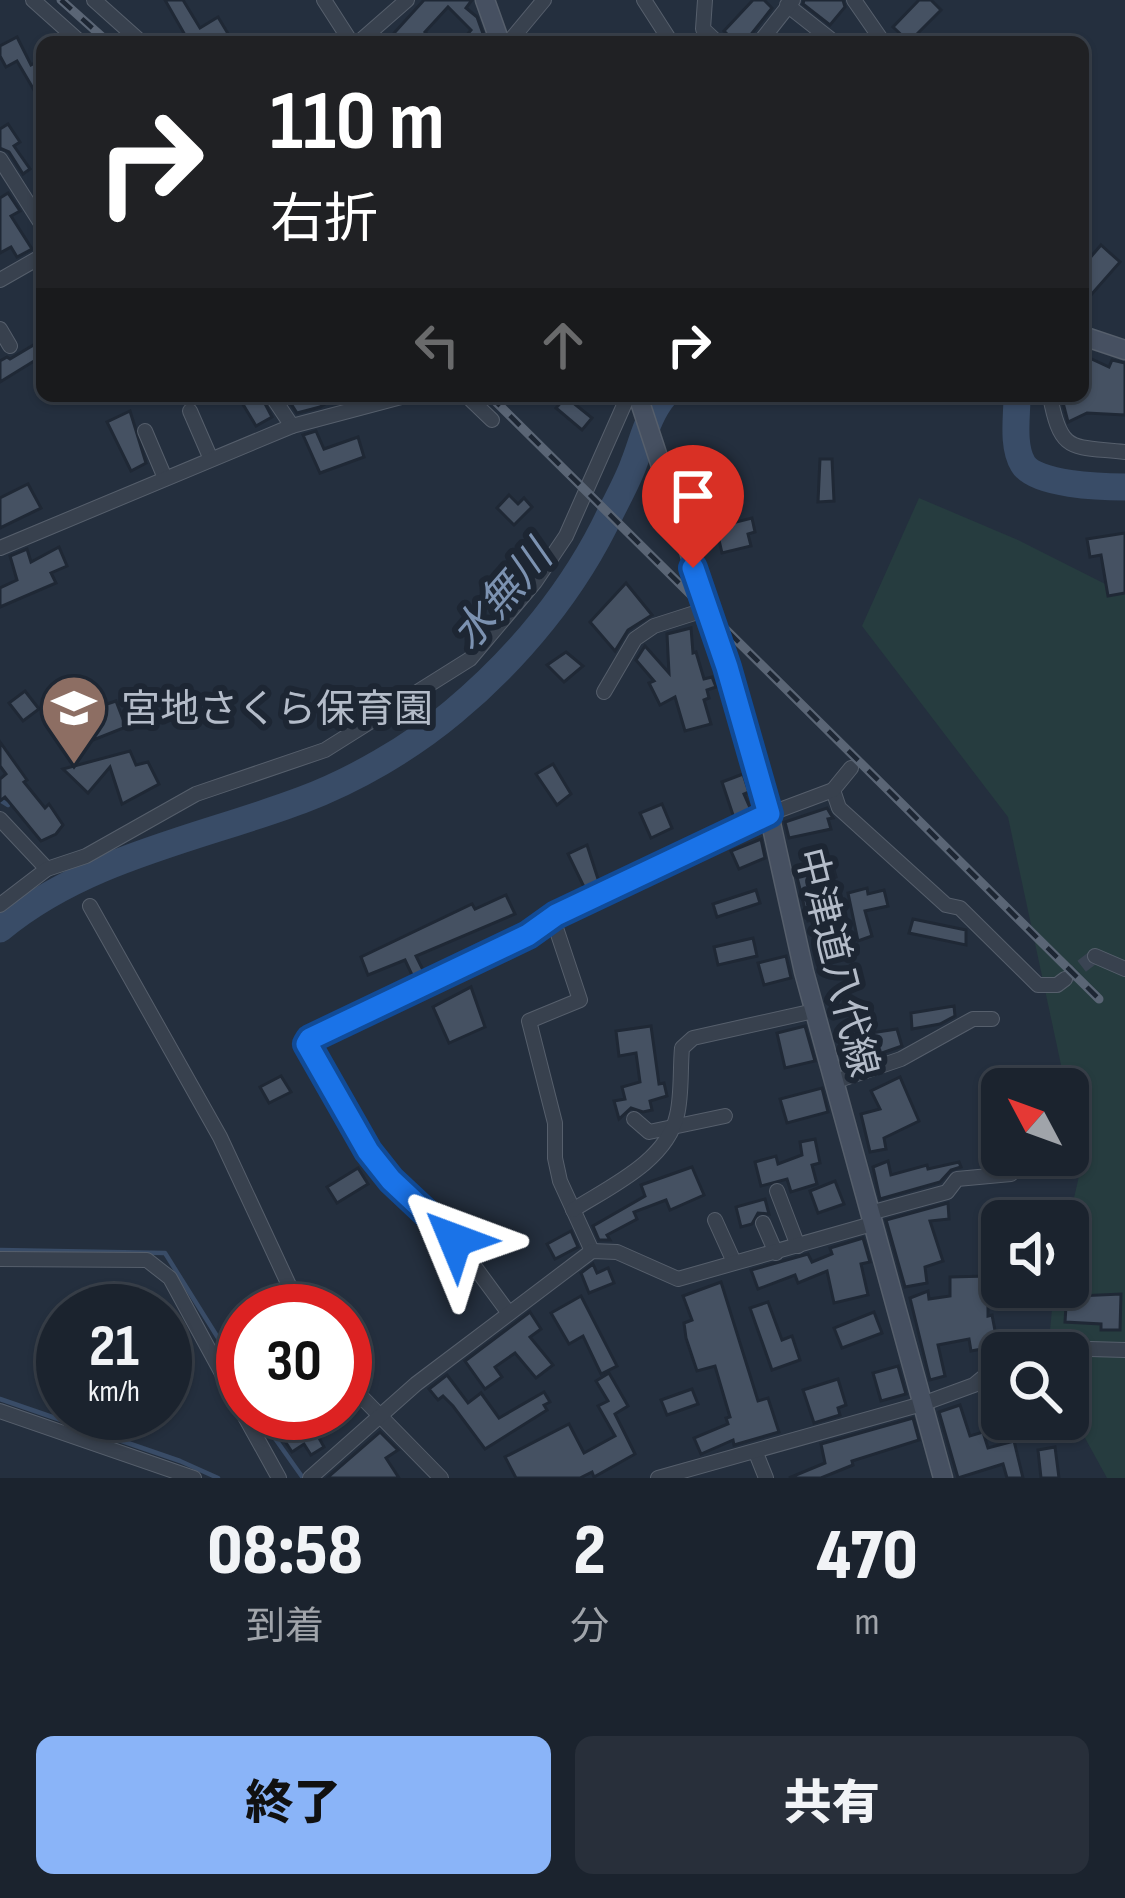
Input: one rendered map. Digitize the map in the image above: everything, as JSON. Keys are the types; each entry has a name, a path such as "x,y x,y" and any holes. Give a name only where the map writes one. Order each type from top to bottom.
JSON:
{"main road":[{"path":"484,0 502,36"},
{"path":"1089,338 1125,350"},
{"name":"中津道八代線","path":"640,402 769,814 814,1011 943,1478"}],"street":[{"path":"33,0 73,36"},
{"path":"94,0 134,36"},
{"path":"324,0 351,36"},
{"path":"362,36 406,0"},
{"path":"511,36 544,0"},
{"path":"644,0 667,36"},
{"path":"705,0 701,17 711,36"},
{"path":"854,0 880,36"},
{"path":"765,36 790,3 827,36"},
{"path":"0,159 36,216"},
{"path":"0,280 36,261"},
{"path":"0,329 10,346"},
{"path":"276,402 292,426"},
{"path":"0,548 210,457 292,426 382,402"},
{"path":"473,402 492,420"},
{"path":"0,904 47,869 86,856 196,794 325,750 470,659 524,596 566,536 625,402"},
{"path":"1052,402 1057,431 1064,440 1082,448 1125,452"},
{"path":"190,411 210,457"},
{"path":"145,431 165,478"},
{"path":"604,692 635,639 654,626 707,609"},
{"path":"508,1312 455,1240 391,1180 368,1151 307,1044 310,1039 769,814 833,790 851,768"},
{"path":"833,790 839,808 946,905 960,908 1037,985 1057,985 1065,979"},
{"path":"0,819 47,869"},
{"path":"90,906 220,1137 289,1284"},
{"path":"553,919 580,1000 530,1021 555,1123 560,1181 592,1251"},
{"path":"1095,956 1125,969"},
{"path":"573,1210 630,1174 667,1140 677,1116 682,1048 693,1038 814,1011"},
{"path":"833,1082 902,1059 973,1018 992,1019"},
{"path":"634,1119 649,1132 724,1116"},
{"path":"314,1475 416,1384 592,1251 617,1252 678,1279 798,1246 946,1192 957,1179 989,1176"},
{"path":"777,1191 798,1246"},
{"path":"715,1220 734,1262"},
{"path":"764,1222 776,1253"},
{"path":"0,1259 147,1259 170,1278 216,1363"},
{"path":"1089,1349 1125,1350"},
{"path":"658,1478 922,1404 981,1379"},
{"path":"372,1409 441,1478"},
{"path":"0,1411 194,1478"},
{"path":"258,1440 279,1478"},
{"path":"756,1453 766,1478"}],"green space":[{"path":"919,498 1018,540 1125,594 1125,1478 1107,1478 1086,1440 1089,1332 1050,1332 1052,1308 1089,1308 1089,1200 1074,1200 1079,1176 1089,1176 1089,1068 1062,1068 1008,817 862,626"}],"building":[{"path":"165,0 183,0 200,28 218,17 229,36 186,36"},
{"path":"424,0 472,0 466,8 477,17 484,36 466,36 471,30 448,7 425,32 429,36 391,36"},
{"path":"753,0 764,0 772,8 750,36 729,36 724,31"},
{"path":"804,0 843,0 845,7 830,25"},
{"path":"919,0 931,0 941,10 915,36 903,36 893,27"},
{"path":"17,37 31,65 36,62 36,89 17,61 6,67 0,46"},
{"path":"8,124 20,142 14,146 30,169 23,174 9,152 0,148 0,129"},
{"path":"8,193 20,211 11,216 32,249 17,257 11,247 0,253 0,198"},
{"path":"1101,245 1120,262 1089,297 1089,259"},
{"path":"36,344 36,364 34,361 0,382 0,361"},
{"path":"1089,358 1109,367 1112,360 1125,363 1125,415 1087,413 1068,422 1063,402 1089,402"},
{"path":"242,402 264,402 272,417 256,426"},
{"path":"290,402 328,402 320,407 297,413"},
{"path":"561,402 572,402 592,418 582,430 556,408"},
{"path":"130,411 146,463 131,471 107,422"},
{"path":"316,431 324,449 358,437 364,457 320,473 303,435"},
{"path":"820,459 832,459 834,501 818,502"},
{"path":"28,484 41,508 0,528 0,498"},
{"path":"509,495 518,504 524,498 532,507 514,525 497,508"},
{"path":"752,518 751,546 722,553 716,527"},
{"path":"1125,533 1125,593 1108,596 1101,555 1090,557 1087,539"},
{"path":"59,547 67,566 51,573 56,583 0,607 0,588 17,580 10,556 27,549 31,562"},
{"path":"626,583 652,615 628,630 615,651 590,622"},
{"path":"691,628 693,653 704,679 712,677 716,687 707,690 709,698 704,700 711,724 685,731 675,697 660,705 649,683 654,681 636,660 645,646 669,673 667,634"},
{"path":"566,652 583,666 564,682 547,665"},
{"path":"25,691 39,709 23,721 9,703"},
{"path":"116,701 126,727 78,746 65,718"},
{"path":"0,742 27,780 24,782 45,808 49,804 63,825 56,834 41,841 5,797 0,801 0,779 6,774 0,766"},
{"path":"130,751 136,765 148,762 159,784 122,804 110,767 88,793 63,769"},
{"path":"553,764 571,794 557,805 536,774"},
{"path":"743,774 751,810 734,818 722,782"},
{"path":"662,804 672,828 651,838 640,813"},
{"path":"827,808 833,818 828,819 831,829 789,838 785,822"},
{"path":"761,839 765,858 739,869 731,851"},
{"path":"587,845 599,882 585,889 568,854"},
{"path":"832,862 836,877 814,883 823,917 808,921 796,873"},
{"path":"867,888 868,894 884,890 888,906 865,911 872,936 858,941 848,893"},
{"path":"756,890 760,903 717,917 713,904"},
{"path":"506,895 515,914 416,956 424,972 413,977 405,960 368,975 361,957 472,904 475,909"},
{"path":"913,919 966,930 966,945 909,933"},
{"path":"753,938 757,956 718,965 714,947"},
{"path":"786,956 791,978 764,985 758,963"},
{"path":"471,987 485,1027 449,1043 433,1007"},
{"path":"954,1006 955,1016 912,1029 911,1013"},
{"path":"651,1026 659,1084 664,1083 667,1096 650,1101 652,1110 631,1108 619,1119 614,1101 625,1099 622,1087 640,1082 636,1053 619,1056 616,1031"},
{"path":"805,1026 815,1061 785,1068 777,1033"},
{"path":"897,1029 902,1046 865,1059 858,1035"},
{"path":"281,1076 291,1092 269,1103 260,1087"},
{"path":"900,1077 919,1121 884,1138 886,1149 870,1152 861,1114 880,1109 871,1091"},
{"path":"822,1088 828,1112 787,1123 780,1099"},
{"path":"815,1139 820,1163 812,1165 817,1184 791,1192 787,1179 761,1186 755,1162 776,1156 778,1164 802,1155 800,1142"},
{"path":"888,1161 891,1175 927,1165 928,1169 959,1162 961,1167 940,1182 880,1199 873,1167"},
{"path":"692,1167 704,1195 670,1210 666,1200 634,1212 637,1219 607,1235 610,1240 599,1240 593,1226 645,1196 641,1185"},
{"path":"358,1168 368,1184 337,1203 327,1187"},
{"path":"835,1181 844,1204 818,1213 810,1191"},
{"path":"765,1199 769,1214 758,1213 752,1224 741,1227 736,1207"},
{"path":"948,1203 949,1219 930,1221 943,1261 925,1267 927,1283 905,1287 886,1220"},
{"path":"571,1231 578,1247 555,1259 547,1244"},
{"path":"863,1238 870,1262 861,1264 868,1295 834,1303 827,1271 798,1283 795,1275 758,1289 751,1270 808,1254 812,1262 832,1254 830,1248"},
{"path":"593,1264 597,1273 608,1268 614,1283 589,1293 581,1273"},
{"path":"981,1276 981,1308 988,1308 995,1332 981,1332 981,1349 971,1351 969,1339 938,1345 945,1376 930,1380 910,1298 928,1291 929,1299 950,1296 950,1277"},
{"path":"721,1282 758,1401 768,1398 779,1432 734,1445 733,1440 701,1454 694,1438 728,1424 730,1417 715,1366 697,1371 686,1338 684,1323 692,1320 683,1296"},
{"path":"1121,1294 1120,1330 1065,1322 1066,1308 1089,1308 1089,1295"},
{"path":"581,1296 617,1366 601,1374 583,1336 569,1344 551,1313"},
{"path":"768,1302 782,1340 792,1336 800,1360 772,1370 750,1308"},
{"path":"530,1312 541,1329 530,1337 553,1365 536,1378 515,1353 495,1367 502,1377 485,1389 465,1361"},
{"path":"874,1312 882,1333 842,1348 834,1328"},
{"path":"898,1366 906,1394 881,1401 873,1373"},
{"path":"609,1373 628,1406 615,1414 635,1454 594,1477 592,1472 580,1478 516,1478 505,1457 569,1424 584,1453 615,1436 598,1406 608,1401 596,1381"},
{"path":"447,1375 468,1403 481,1393 499,1418 544,1392 550,1402 544,1405 547,1410 485,1449 453,1406 443,1396 438,1400 429,1389"},
{"path":"838,1379 846,1405 838,1408 840,1415 814,1423 803,1390"},
{"path":"692,1389 698,1404 667,1415 661,1400"},
{"path":"960,1405 970,1436 981,1433 988,1448 1014,1441 1023,1478 1007,1478 1003,1464 958,1478 939,1412"},
{"path":"913,1418 919,1440 852,1461 853,1465 821,1478 789,1478 825,1463 821,1444"},
{"path":"380,1432 398,1450 386,1458 399,1478 327,1478 372,1440"},
{"path":"284,1440 320,1440 324,1447 311,1455 304,1444 292,1452"},
{"path":"1055,1447 1059,1478 1041,1478 1038,1450"}],"waterway":[{"name":"水無川","path":"0,929 33,905 106,867 342,783 453,712 522,645 580,568 623,488 659,402"},
{"name":"水無川","path":"1017,402 1017,449 1030,471 1070,483 1125,487"},
{"path":"0,800 8,805"},
{"path":"53,881 57,890"},
{"path":"0,1250 165,1253 216,1335"},
{"path":"0,1399 218,1478"},
{"path":"276,1440 303,1478"}],"tunnel":[{"path":"1065,979 1095,956"}],"railway":[{"path":"61,0 101,36"},
{"path":"496,402 1099,999"}],"place":[{"name":"宮地さくら保育園","path":"74,767"}],"route":[{"path":"455,1240 391,1180 368,1151 307,1044 528,935 556,915 769,814 693,568"}]}
